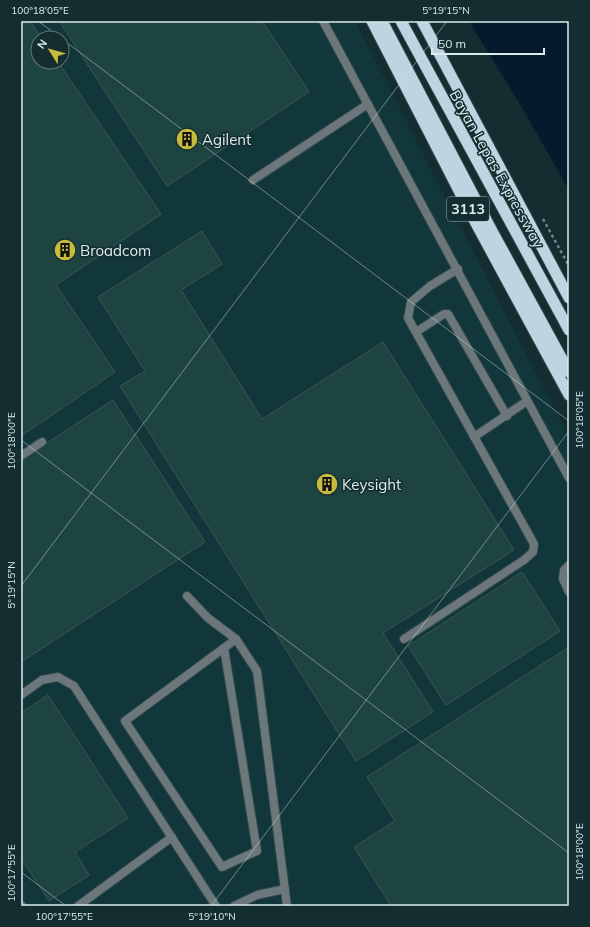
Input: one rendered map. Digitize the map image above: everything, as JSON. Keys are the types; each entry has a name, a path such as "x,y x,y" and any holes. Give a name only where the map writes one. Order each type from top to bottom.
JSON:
{"highway":[{"name":"3113","path":"372,21 472,216 569,395"},
{"name":"Bayan Lepas Expressway","path":"382,21 492,231 569,372"},
{"name":"Bayan Lepas Expressway","path":"401,21 569,330"},
{"name":"3113","path":"422,21 569,298"}],"street":[{"path":"323,21 458,269 569,478"},
{"path":"253,180 368,104"},
{"path":"404,639 524,560 533,552 534,544 408,318 410,302 430,286 458,269"},
{"path":"416,332 444,314 448,314 508,416"},
{"path":"474,437 508,416 527,401"},
{"path":"21,456 42,442"},
{"path":"569,565 564,570 563,579 569,592"},
{"path":"187,596 208,618 236,639 257,671 287,906"},
{"path":"224,648 257,851 222,867 125,721 236,639"},
{"path":"21,695 42,680 58,677 74,686 216,906"},
{"path":"78,906 172,837"},
{"path":"234,906 257,895 285,889"}],"shaded area":[{"path":"21,21 355,21 569,438 569,906 21,906"},
{"path":"469,21 569,21 569,190 521,106"}],"building":[{"name":"Broadcom","path":"21,21 30,21 36,30 30,30 30,70 63,70 161,214 56,285 115,372 21,436"},
{"name":"Agilent","path":"59,21 262,21 309,92 167,186 70,38 70,30 65,30"},
{"name":"Keysight","path":"202,231 222,264 181,290 262,419 383,342 514,550 383,633 433,712 356,761 120,386 145,371 98,297"},
{"path":"113,400 205,542 21,662 21,460"},
{"path":"522,572 560,631 446,705 408,646"},
{"path":"569,647 569,906 391,906 354,847 395,821 367,777"},
{"path":"48,695 128,818 75,852 89,875 49,901 21,858 21,713"}],"place":[{"name":"Agilent","path":"187,139"},
{"name":"Broadcom","path":"65,250"},
{"name":"Keysight","path":"327,484"}]}
